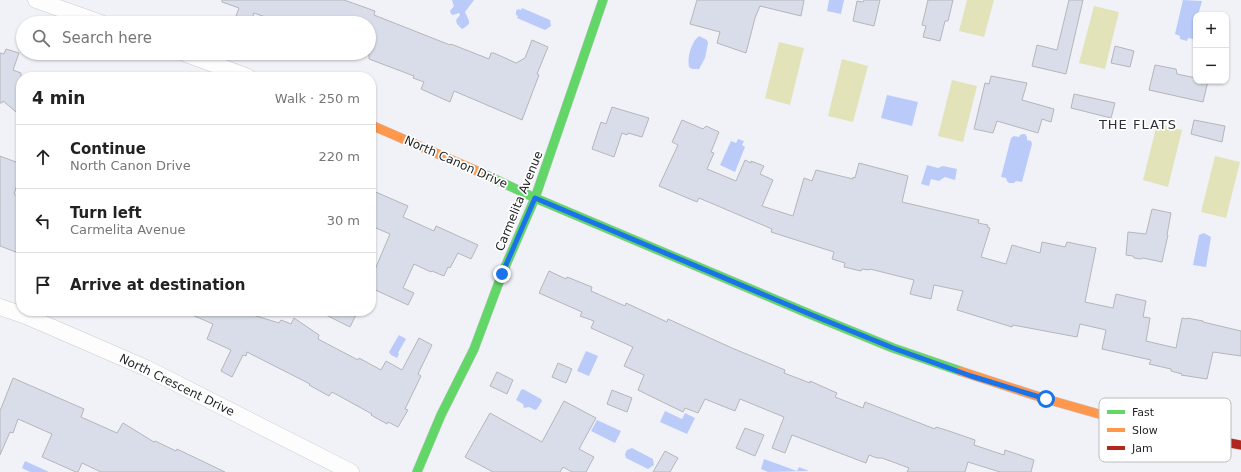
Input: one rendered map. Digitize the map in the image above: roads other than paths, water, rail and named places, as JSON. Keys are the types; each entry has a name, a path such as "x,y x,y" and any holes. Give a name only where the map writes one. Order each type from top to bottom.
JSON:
{"street":[{"path":"36,0 81,16"},
{"name":"Carmelita Avenue","path":"417,472 441,415 474,349 502,274 535,198 603,0"},
{"path":"203,60 235,72"},
{"name":"North Canon Drive","path":"376,127 456,161 535,198 893,348 971,376 1099,414"},
{"name":"North Crescent Drive","path":"0,307 16,313"},
{"name":"North Crescent Drive","path":"26,316 146,368 351,472"},
{"name":"North Canon Drive","path":"1231,443 1241,445"}],"water":[{"path":"452,0 474,0 465,12 469,24 462,29 457,24 456,20 460,15 459,13 453,15 451,14 450,11 454,6"},
{"path":"829,0 844,0 841,14 827,11"},
{"path":"1183,0 1202,1 1199,12 1193,12 1193,39 1188,38 1187,41 1180,39 1180,36 1175,34"},
{"path":"522,8 550,20 551,26 545,30 517,18 518,16 516,15 516,11 518,9 521,10"},
{"path":"699,36 707,40 708,43 705,58 699,69 692,69 689,67 689,55 694,42"},
{"path":"887,95 918,102 912,126 881,118"},
{"path":"1025,134 1027,140 1031,141 1032,144 1022,182 1016,181 1014,183 1009,183 1006,178 1001,177 1011,138 1014,136 1019,137"},
{"path":"738,139 744,141 742,145 745,147 735,172 720,165 731,141 736,143"},
{"path":"927,165 938,168 943,166 957,169 955,180 945,177 939,181 931,179 929,186 921,184"},
{"path":"1204,233 1211,237 1206,267 1193,265 1199,235"},
{"path":"399,335 406,339 398,353 397,358 389,352"},
{"path":"586,351 598,356 589,376 577,371"},
{"path":"523,389 541,399 542,401 537,409 535,410 529,407 524,408 523,404 516,400"},
{"path":"665,411 682,419 685,413 695,418 687,434 660,422"},
{"path":"597,420 621,431 615,443 591,431"},
{"path":"632,448 653,459 654,465 648,469 626,458 625,454 627,450"},
{"path":"764,459 797,471 799,467 809,471 768,472 761,469"},
{"path":"25,461 49,472 30,472 22,468"}],"district":[{"name":"THE FLATS","path":"1138,124"}]}
